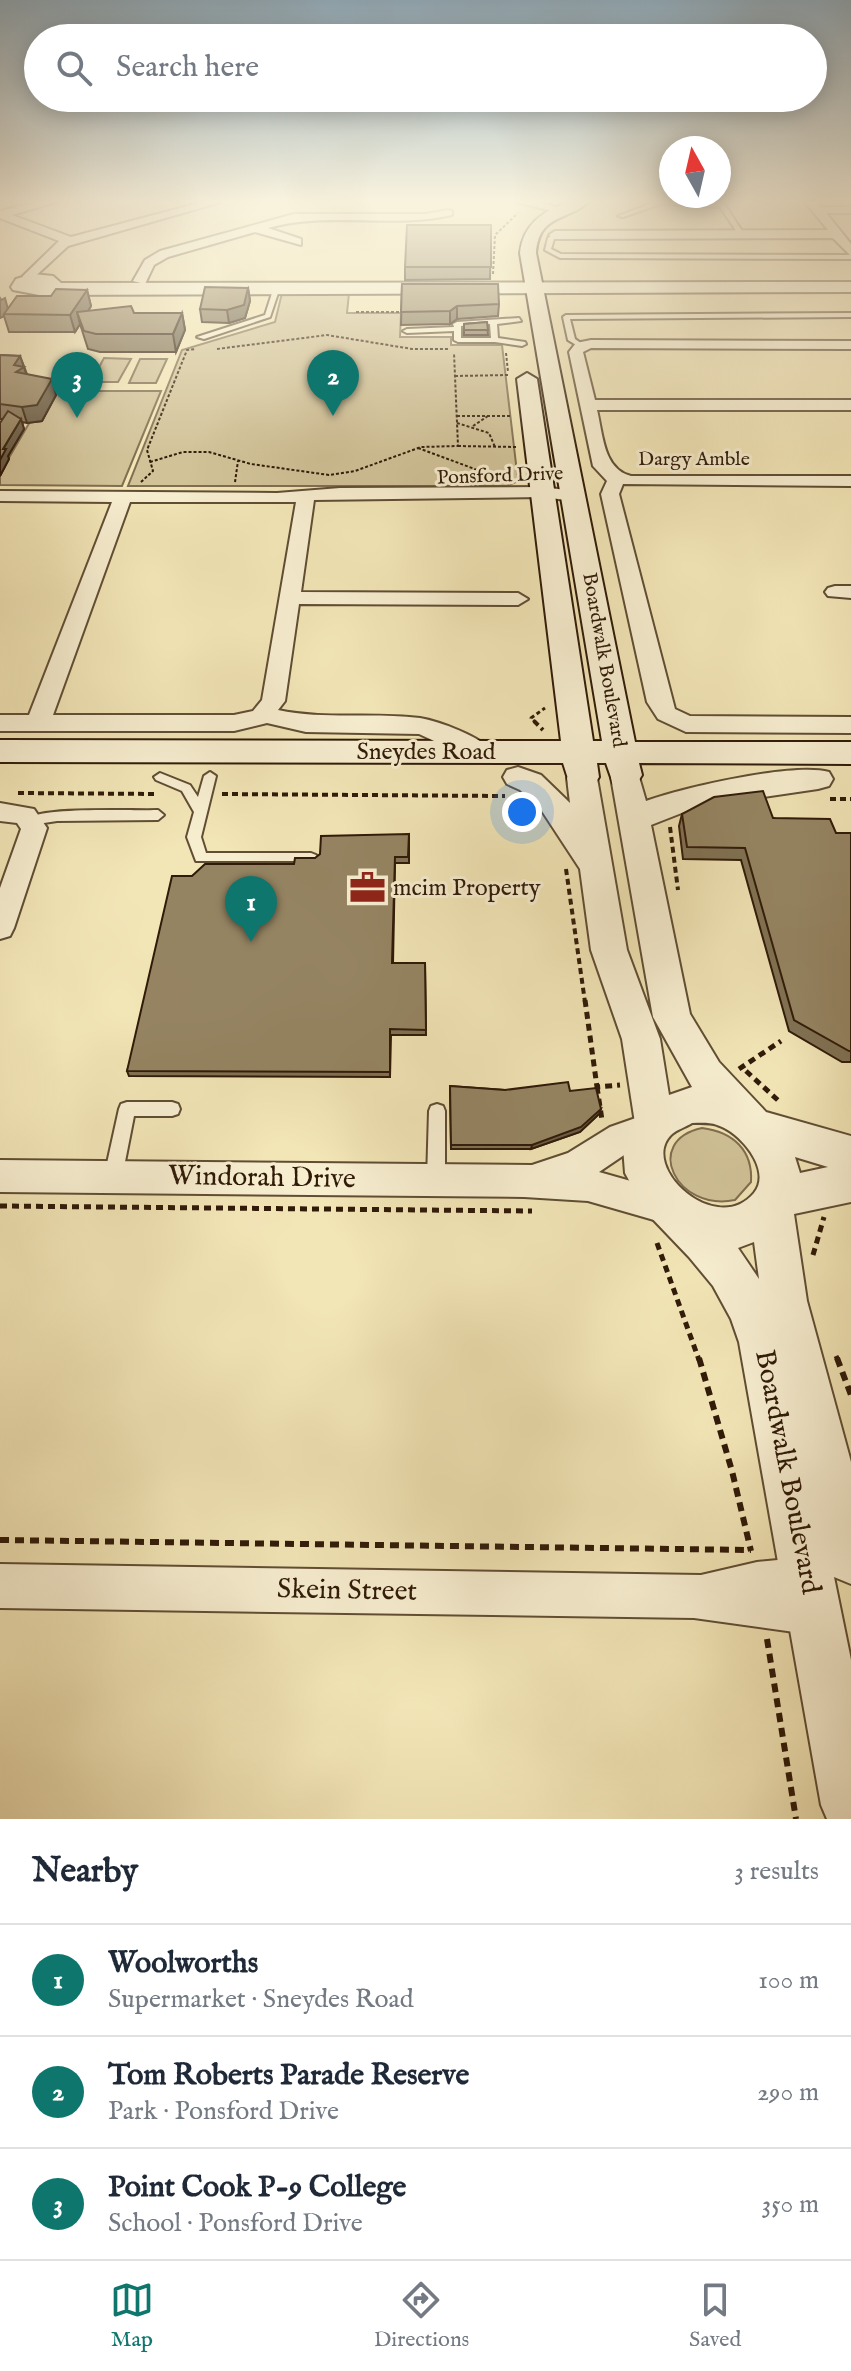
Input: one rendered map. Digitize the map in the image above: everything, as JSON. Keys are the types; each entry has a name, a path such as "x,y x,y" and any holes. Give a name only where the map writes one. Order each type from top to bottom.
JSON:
{"main road":[{"name":"Boardwalk Boulevard","path":"516,287 580,765"},
{"name":"Boardwalk Boulevard","path":"518,287 574,496 623,765"},
{"path":"605,666 650,731 685,753"},
{"path":"471,747 549,725 573,712"},
{"name":"Sneydes Road","path":"0,751 338,751 471,747 580,765 623,765 830,786"},
{"path":"109,752 182,759 200,767 203,788"},
{"name":"Sneydes Road","path":"623,765 685,753 851,753"},
{"name":"Sneydes Road","path":"5,794 160,777 203,788 517,787 580,765"}],"street":[{"path":"581,346 851,345"},
{"name":"Dargy Amble","path":"581,346 576,354 602,466 616,479 851,481"},
{"path":"588,405 851,405"},
{"path":"616,479 610,494 663,711 676,720 696,724 851,725"},
{"path":"38,723 130,492"},
{"name":"Ponsford Drive","path":"0,496 130,492 311,496 338,500 574,496"},
{"path":"0,723 234,723 264,715 273,701 289,598 311,496"},
{"path":"289,598 518,599"},
{"path":"264,715 306,724 412,724 433,728 471,747"},
{"name":"Boardwalk Boulevard","path":"580,765 609,950 641,1039 652,1125"},
{"name":"Boardwalk Boulevard","path":"623,765 672,1017 705,1074 763,1118"},
{"path":"517,787 534,784 553,803 596,871"},
{"path":"634,820 655,808 676,802 830,786"},
{"path":"0,928 34,831 31,820 19,813 5,794"},
{"path":"763,1118 768,1143 777,1161 779,1180 773,1202 757,1219 739,1227 717,1229 665,1218 644,1167 643,1146 652,1125 669,1111 698,1105 763,1118 844,1174"},
{"name":"Windorah Drive","path":"530,1196 622,1138 652,1125"},
{"path":"773,1202 799,1195 844,1174"},
{"name":"Windorah Drive","path":"0,1176 436,1180 530,1196 588,1185 665,1218"},
{"name":"Boardwalk Boulevard","path":"773,1202 784,1301 825,1583 851,1805"},
{"name":"Boardwalk Boulevard","path":"665,1218 724,1262 752,1311 825,1583"},
{"name":"Skein Street","path":"0,1586 694,1596 756,1580 825,1583"}],"lane":[{"path":"201,337 268,316 277,287"},
{"path":"581,346 572,340 566,317 851,315"},
{"path":"519,320 457,324 455,329 458,340 522,344"},
{"path":"493,323 495,340"},
{"path":"407,331 455,329"},
{"path":"203,788 194,837 201,858 311,858"},
{"path":"31,820 57,816 158,815"},
{"path":"113,1177 127,1109 172,1109"},
{"path":"436,1180 437,1111"}],"path":[{"path":"356,312 416,312"},
{"path":"214,349 240,348 299,335 352,336 412,349 454,349 458,446"},
{"path":"130,492 153,471 147,450 187,350 200,349"},
{"path":"455,376 509,375"},
{"path":"457,416 513,416"},
{"path":"473,426 488,416"},
{"path":"457,423 489,433 495,447"},
{"path":"150,462 183,452 209,452 238,461 329,475 355,471 418,448 516,447"},
{"path":"418,448 501,478"},
{"path":"235,486 238,461"},
{"path":"830,786 851,799"},
{"path":"5,794 203,788 517,787"},
{"path":"673,821 669,839 680,896"},
{"path":"734,1060 763,1118"},
{"path":"597,1087 606,1149"},
{"path":"812,1267 812,1256 825,1215 837,1215 844,1174"},
{"path":"0,1206 530,1196"},
{"path":"665,1218 688,1317 710,1385 756,1580 796,1819"},
{"path":"833,1347 851,1395"},
{"path":"0,1540 756,1580"}],"shaded area":[{"path":"282,293 349,293 347,313 401,313 400,337 451,337 451,345 502,345 518,481 507,486 128,486 182,350 275,322"},
{"path":"104,358 131,359 118,382 91,382"},
{"path":"140,359 167,359 156,383 129,383"},
{"path":"48,391 161,391 122,486 0,485 0,473"},
{"path":"702,1128 732,1138 745,1152 751,1182 735,1200 714,1201 697,1196 683,1186 674,1173 671,1160 674,1146 684,1135"}],"building":[{"path":"205,287 248,288 244,305 227,310 200,309"},
{"path":"402,287 498,287 499,304 457,306 450,311 401,312"},
{"path":"56,289 87,290 70,315 4,314 17,296 51,296"},
{"path":"131,306 134,313 182,313 173,334 96,334 84,331 77,312"},
{"path":"487,322 488,330 464,330 464,324"},
{"path":"0,355 20,356 14,365 24,367 16,372 52,379 37,405 22,407 0,404"},
{"path":"8,411 21,419 0,460 0,423"},
{"path":"763,791 773,818 830,819 836,833 851,833 851,1051 794,1020 745,848 687,847 682,814 714,797"},
{"path":"409,834 408,857 395,857 392,963 425,963 426,1030 390,1029 390,1072 127,1071 172,876 192,876 205,864 294,864 295,858 315,858 320,854 321,836"},
{"path":"568,1082 570,1091 596,1088 601,1109 581,1127 532,1145 451,1145 450,1086 505,1090"}],"place":[{"name":"Tom Roberts Parade Reserve","path":"333,416"},
{"name":"Point Cook P-9 College","path":"77,418"},
{"name":"mcim Property","path":"367,888"},
{"name":"Woolworths","path":"251,942"}]}
